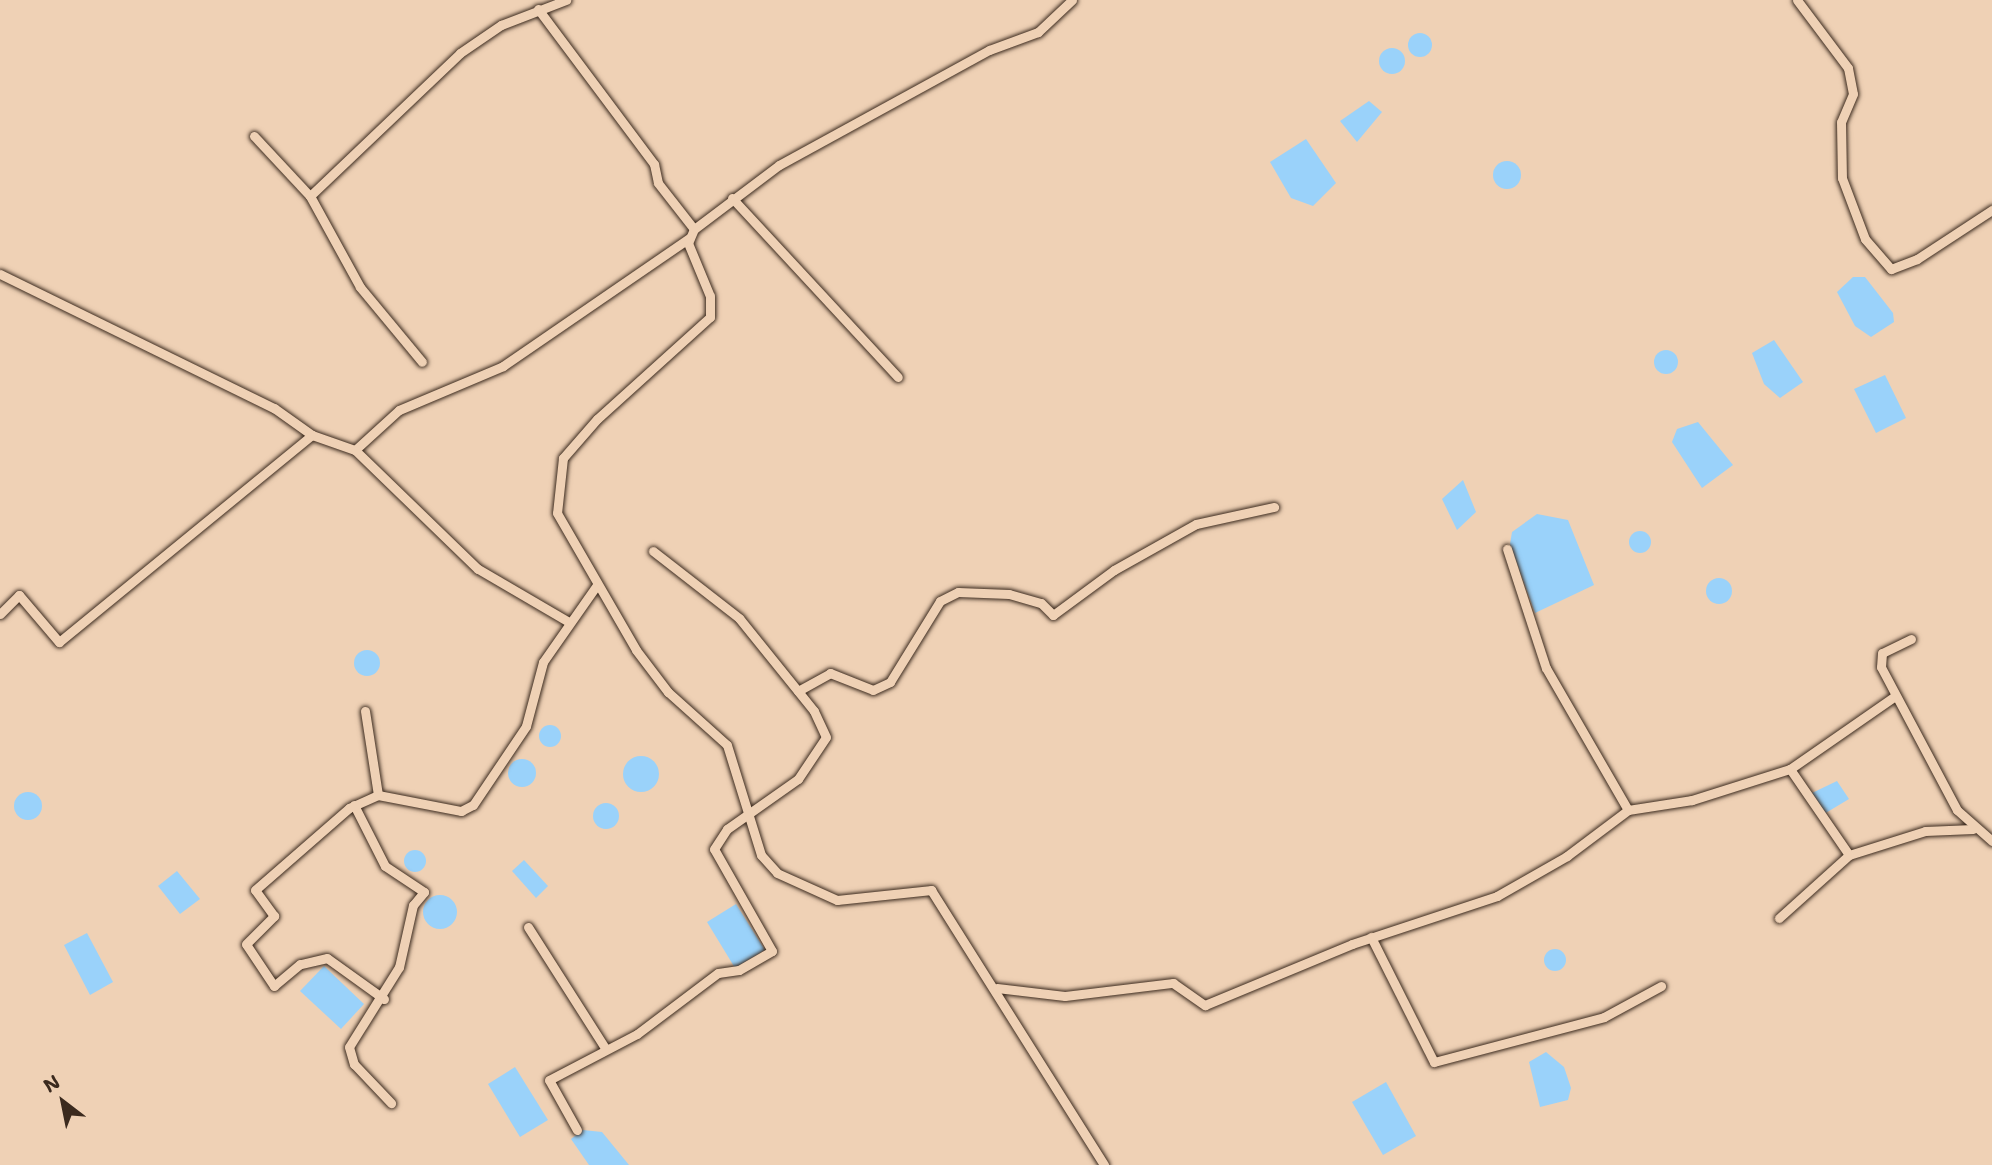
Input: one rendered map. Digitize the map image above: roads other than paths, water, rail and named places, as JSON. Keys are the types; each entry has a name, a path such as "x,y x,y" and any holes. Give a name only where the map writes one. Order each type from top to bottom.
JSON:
{"street":[{"path":"310,196 460,53 538,9 566,0"},
{"path":"355,450 398,410 503,366 691,233 732,198 888,104 989,50 1038,32 1072,0"},
{"path":"1797,0 1847,68 1853,94 1841,122 1842,178 1866,239 1884,262 1891,269 1917,259 1992,210"},
{"path":"538,9 654,164 658,183 691,233 713,306 710,317 597,418 564,458 557,513 597,585 668,692 727,745 761,855 777,873 837,900 931,890 997,988 1104,1165"},
{"path":"254,136 310,196 360,287 422,362"},
{"path":"732,198 898,377"},
{"path":"0,274 274,408 312,435 355,450 478,569 568,621"},
{"path":"0,614 19,595 59,642 312,435"},
{"path":"798,691 830,673 873,690 890,682 940,601 958,592 1009,594 1041,603 1053,615 1114,570 1196,524 1274,507"},
{"path":"1507,549 1546,668 1628,810"},
{"path":"577,1130 549,1080 605,1048 637,1034 718,973 739,970 772,951 714,849 748,813 799,779 825,737 798,691 739,618 653,551"},
{"path":"384,999 327,958 300,964 274,985 246,944 274,916 255,890 354,805 378,795 461,811 473,806 526,726 542,662 568,621 597,585"},
{"path":"1911,639 1882,653 1881,667 1895,696 1973,829 1992,841"},
{"path":"997,988 1065,996 1173,983 1205,1005 1371,937 1497,896 1567,856 1628,810 1692,800 1790,769 1895,696"},
{"path":"365,711 378,795"},
{"path":"1790,769 1849,855"},
{"path":"354,805 385,866 424,892 384,999 349,1047 354,1064 391,1103"},
{"path":"1779,918 1849,855 1925,831 1973,829"},
{"path":"528,927 605,1048"},
{"path":"1371,937 1434,1062 1604,1017 1661,986"}],"water":[{"path":"1420,33 1431,40 1432,45 1425,56 1420,57 1409,50 1408,45 1415,34"},
{"path":"1392,48 1401,52 1405,61 1401,70 1392,74 1383,70 1379,61 1383,52"},
{"path":"1369,101 1382,112 1357,142 1340,121"},
{"path":"1306,139 1336,183 1313,206 1291,198 1270,162"},
{"path":"1507,161 1517,165 1521,175 1517,185 1507,189 1497,185 1493,175 1497,165"},
{"path":"1853,277 1865,277 1893,313 1894,322 1871,337 1855,326 1837,292"},
{"path":"1774,340 1803,382 1780,398 1764,384 1752,353"},
{"path":"1666,350 1677,357 1678,362 1671,373 1666,374 1655,367 1654,362 1661,351"},
{"path":"1885,375 1906,418 1876,433 1854,389"},
{"path":"1698,422 1733,465 1702,488 1672,442 1677,429"},
{"path":"1463,480 1476,512 1457,530 1442,499"},
{"path":"1537,514 1568,520 1594,585 1535,613 1510,544 1512,532"},
{"path":"1640,531 1648,534 1651,542 1648,550 1640,553 1632,550 1629,542 1632,534"},
{"path":"1719,578 1728,582 1732,591 1728,600 1719,604 1710,600 1706,591 1710,582"},
{"path":"367,650 376,654 380,663 376,672 367,676 358,672 354,663 358,654"},
{"path":"550,725 558,728 561,736 558,744 550,747 542,744 539,736 542,728"},
{"path":"641,756 654,761 659,774 654,787 641,792 628,787 623,774 628,761"},
{"path":"522,759 532,763 536,773 532,783 522,787 512,783 508,773 512,763"},
{"path":"1837,781 1849,799 1824,814 1812,793"},
{"path":"28,792 38,796 42,806 38,816 28,820 18,816 14,806 18,796"},
{"path":"606,803 615,807 619,816 615,825 606,829 597,825 593,816 597,807"},
{"path":"415,850 423,853 426,861 423,869 415,872 407,869 404,861 407,853"},
{"path":"524,860 548,886 536,898 512,871"},
{"path":"177,871 200,899 180,914 158,886"},
{"path":"440,895 452,900 457,912 452,924 440,929 428,924 423,912 428,900"},
{"path":"736,904 765,950 735,968 707,922"},
{"path":"87,933 113,982 90,995 64,945"},
{"path":"1555,949 1565,956 1566,960 1559,970 1555,971 1545,964 1544,960 1551,950"},
{"path":"324,966 364,1004 341,1029 300,991"},
{"path":"1546,1052 1564,1067 1571,1088 1568,1100 1540,1107 1529,1062"},
{"path":"515,1067 548,1120 520,1137 488,1084"},
{"path":"1386,1082 1416,1136 1383,1155 1352,1102"},
{"path":"583,1130 602,1132 629,1165 589,1165 571,1139"}]}
